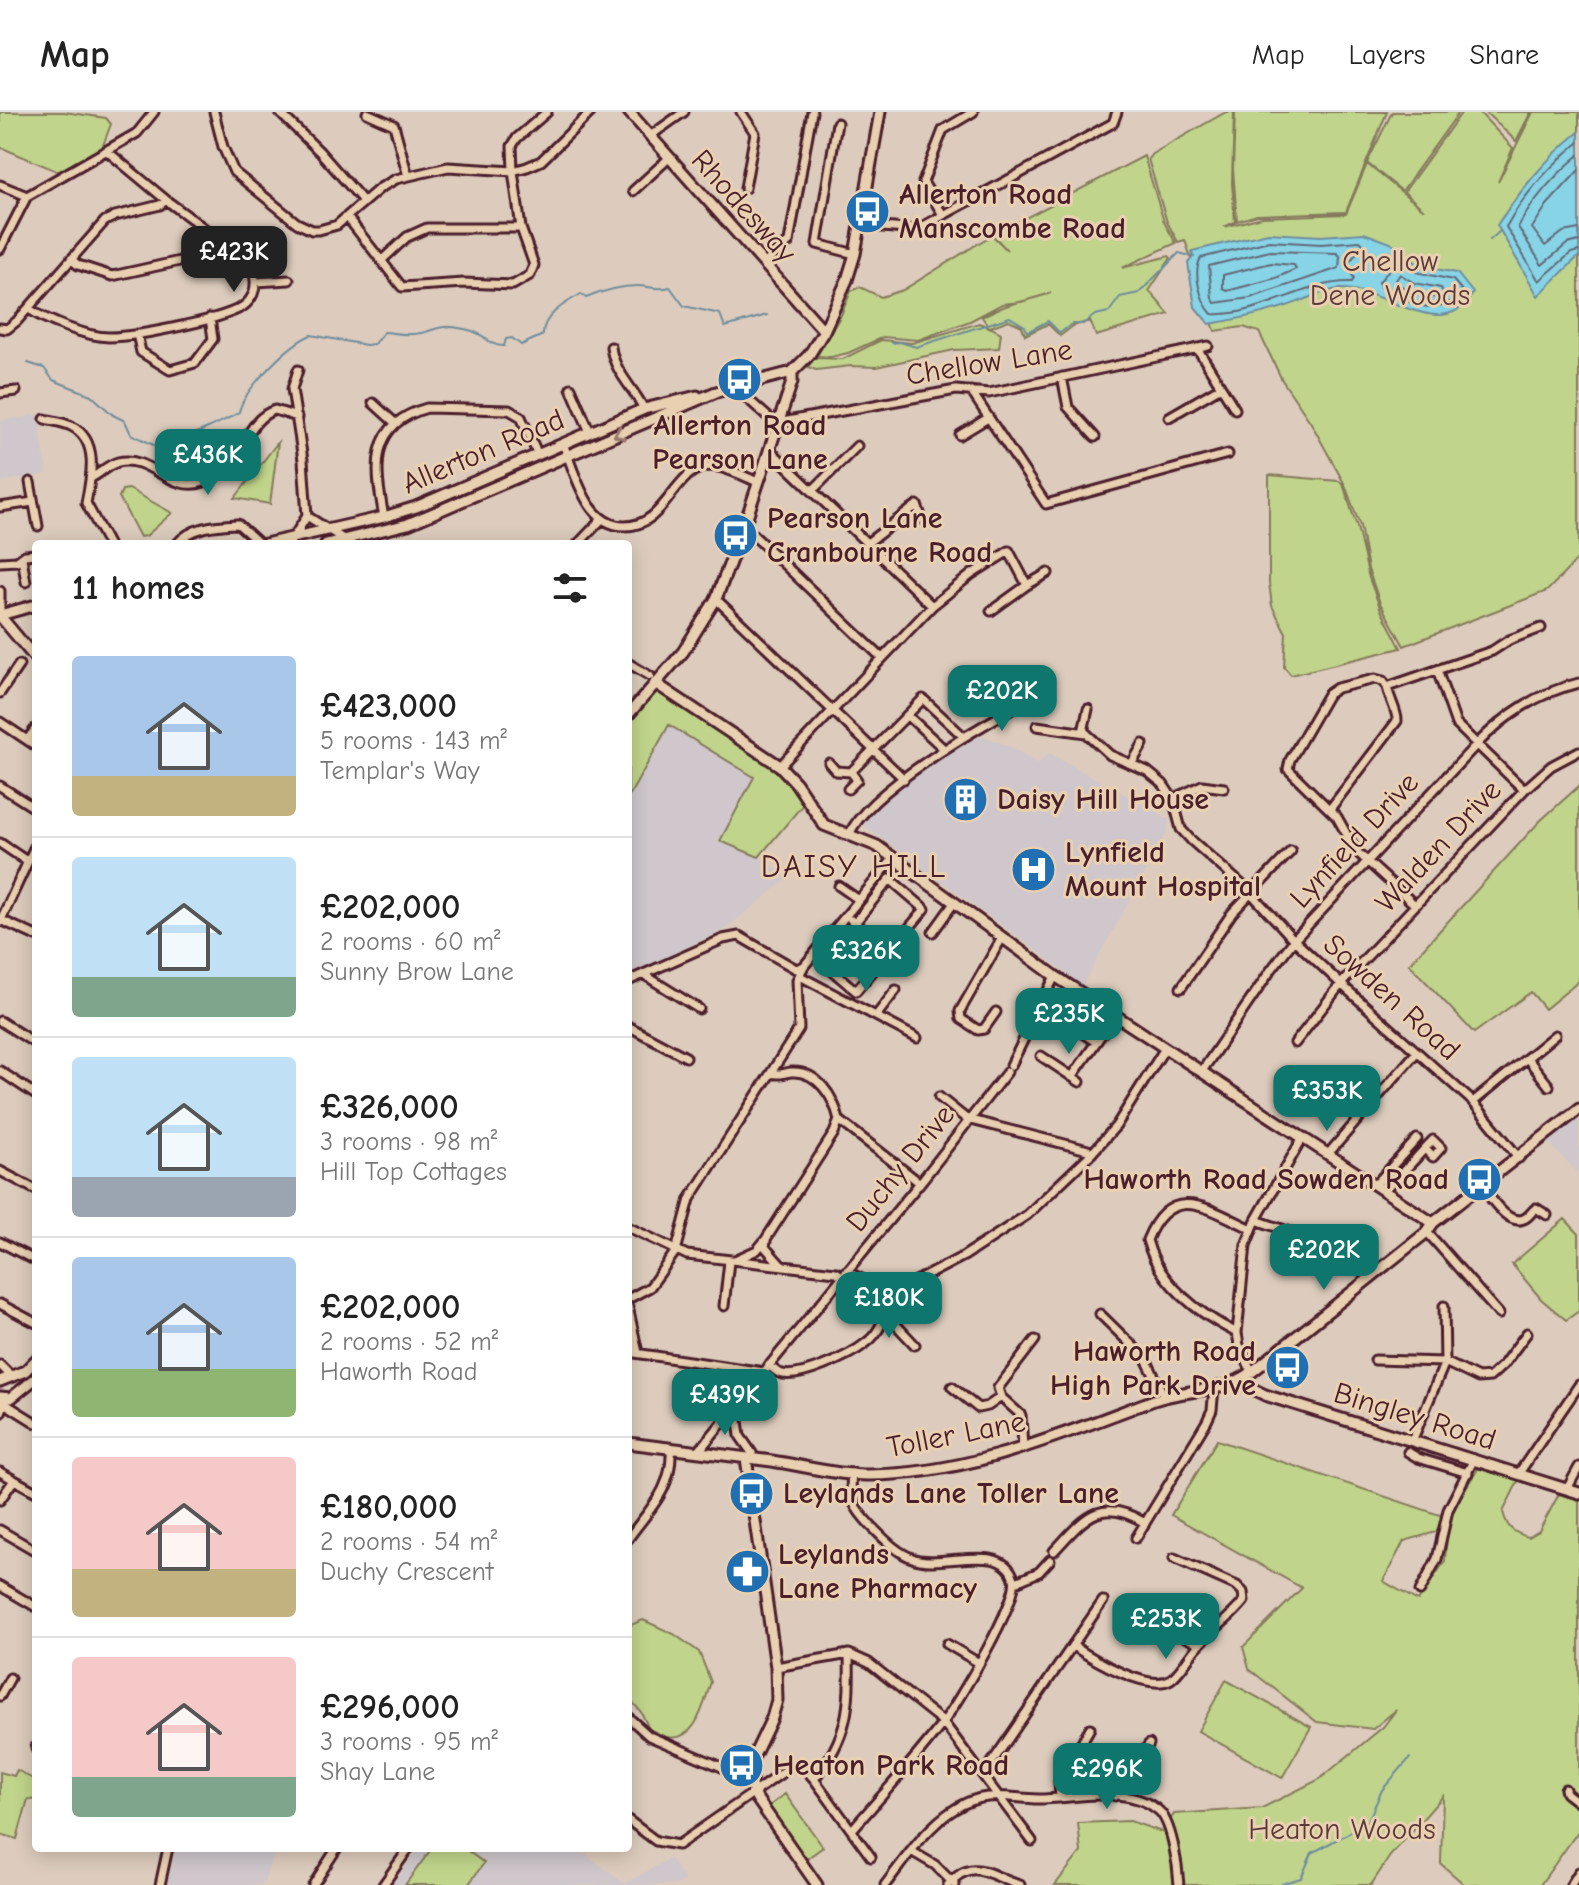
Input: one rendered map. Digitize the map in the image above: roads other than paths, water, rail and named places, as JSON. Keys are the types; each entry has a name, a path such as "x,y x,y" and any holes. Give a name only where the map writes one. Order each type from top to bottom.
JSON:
{"street":[{"path":"0,249 27,196 137,133 154,112"},
{"path":"214,112 229,165 240,179 297,223 312,230 329,229 387,183 408,176 448,167 513,171 541,161 591,112"},
{"path":"279,112 363,201"},
{"path":"347,217 402,287 464,283 513,285 530,275 534,265 521,228 512,146 547,112"},
{"name":"Rhodesway","path":"629,112 824,331"},
{"path":"650,136 684,112"},
{"path":"741,112 755,133 745,188"},
{"path":"764,264 789,242 812,112"},
{"path":"632,709 653,679 683,652 716,599 744,526 792,382 792,372 809,355 824,331 837,306 855,254 880,112"},
{"path":"943,215 923,182 943,130 973,112"},
{"path":"860,225 916,230 1113,123 1117,112"},
{"path":"367,113 394,125 408,176"},
{"path":"837,123 817,244 855,254"},
{"path":"29,309 41,317 98,336 137,334 238,310 254,293 256,282 247,260 112,158 107,151"},
{"path":"633,191 669,158"},
{"path":"0,185 27,196"},
{"path":"0,328 10,327 29,309 105,221 160,205 166,200"},
{"path":"382,260 407,237 427,228 521,228"},
{"path":"71,259 78,265 112,276 216,253 229,245"},
{"path":"256,282 289,280"},
{"path":"137,334 141,352 170,370 198,361 213,339 210,318"},
{"name":"Chellow Lane","path":"777,424 956,390 989,393 1208,346"},
{"path":"611,347 613,363 634,388 644,409"},
{"path":"1197,348 1235,409"},
{"path":"291,540 307,516 292,389 298,370"},
{"name":"Allerton Road","path":"356,540 408,524 716,392 792,372"},
{"path":"1062,377 1068,407 1095,437"},
{"path":"738,385 741,393 777,424"},
{"path":"1169,417 1221,387"},
{"path":"571,388 590,432"},
{"path":"0,393 16,391"},
{"path":"971,391 1046,504 1228,454"},
{"name":"Allerton Road","path":"294,540 416,507 644,409 716,392"},
{"path":"373,403 395,423"},
{"path":"384,517 377,481 382,440 395,423 414,411 427,408 509,410 521,417 538,455"},
{"path":"91,478 112,464 132,460 176,483 196,485 207,481 231,463 259,418 275,410 297,417"},
{"path":"960,435 988,418"},
{"path":"45,419 72,426 84,437 92,457 86,503 106,540"},
{"path":"563,444 588,503 601,520 612,526 636,526 654,516 692,471 712,466 758,482"},
{"path":"812,491 857,446"},
{"path":"769,449 932,606"},
{"path":"30,482 38,526"},
{"path":"0,507 33,502"},
{"path":"866,544 917,505 922,519"},
{"path":"307,516 346,540"},
{"path":"582,540 601,520"},
{"path":"180,540 197,530 238,524 257,540"},
{"path":"744,526 882,658"},
{"path":"780,766 932,606 972,574 1009,551 1027,585"},
{"path":"0,562 32,555"},
{"path":"22,558 26,582"},
{"path":"991,611 1048,573"},
{"path":"0,591 0,609"},
{"path":"716,599 904,779"},
{"path":"32,606 0,615 32,654"},
{"path":"1387,687 1492,651 1509,640 1541,628"},
{"path":"0,693 19,665"},
{"path":"632,666 780,766 796,783 824,825 864,839 1055,976 1379,1188 1430,1227 1499,1314"},
{"path":"1437,670 1456,724 1524,790"},
{"path":"1330,809 1397,721 1398,714 1383,681 1375,679 1337,688 1328,694 1287,765 1291,773 1330,809 1356,851 1415,905"},
{"name":"Lynfield Drive","path":"1202,1071 1294,940 1501,719 1552,689 1579,683"},
{"path":"829,763 836,771 851,772 923,699 964,737"},
{"path":"849,835 855,822 904,779 944,749 1025,702"},
{"path":"1083,732 1088,709"},
{"path":"907,715 944,749"},
{"path":"0,722 32,743"},
{"path":"1037,726 1083,732 1110,755 1132,763 1163,784 1173,799 1202,785 1224,788"},
{"path":"27,740 32,733"},
{"path":"1132,763 1143,744"},
{"name":"Walden Drive","path":"1295,1043 1341,984 1524,790 1551,766 1579,751"},
{"path":"848,789 857,780 851,772"},
{"path":"0,786 32,806"},
{"name":"Sowden Road","path":"1173,799 1181,829 1250,892 1294,940 1341,984 1473,1102 1519,1158"},
{"path":"0,843 28,862"},
{"path":"1181,988 1232,913 1291,851"},
{"path":"32,853 4,904 0,921 32,934"},
{"path":"632,1297 650,1287 676,1251 690,1199 799,1029 797,980 804,966 893,859"},
{"path":"890,879 925,909 856,991 823,963 854,922 890,879"},
{"path":"839,886 859,900"},
{"path":"933,932 954,903"},
{"path":"846,916 890,951"},
{"path":"632,979 723,939 739,936 796,969 804,966"},
{"path":"996,1012 984,1029 978,1030 961,1019 960,1011 1002,938"},
{"path":"643,974 699,1009"},
{"path":"800,976 917,1038"},
{"name":"Duchy Drive","path":"698,1452 970,1121 1009,1068 1055,976"},
{"path":"876,1016 896,990"},
{"path":"1041,1056 1076,1079 1115,1015"},
{"path":"0,1021 32,1041"},
{"path":"1066,1022 1096,1042"},
{"path":"632,1028 686,1057"},
{"path":"1473,1102 1555,1035"},
{"path":"632,1352 766,1368 789,1374 818,1368 867,1343 886,1314 891,1294 964,1256 1027,1215 1092,1153 1116,1126 1165,1048"},
{"path":"1328,1154 1416,1053"},
{"path":"1527,1058 1548,1085 1538,1092"},
{"path":"0,1071 32,1092"},
{"path":"771,1073 780,1076 793,1072 811,1077 826,1089 839,1120 920,1183"},
{"path":"939,1097 970,1121 1092,1153"},
{"path":"1238,1382 1579,1109"},
{"path":"731,1261 757,1250 766,1239 834,1133 839,1120"},
{"path":"1252,1372 1239,1345 1237,1333 1246,1245 1256,1220 1303,1137"},
{"path":"1379,1188 1417,1139"},
{"path":"1379,1188 1395,1181 1425,1149"},
{"path":"0,1171 32,1188"},
{"path":"1482,1186 1505,1214 1513,1218 1520,1220 1527,1217 1533,1205 1547,1215"},
{"path":"1237,1333 1208,1317 1175,1288 1162,1274 1147,1240 1158,1219 1168,1209 1184,1203 1197,1204 1252,1229"},
{"path":"1256,1220 1299,1235 1300,1240"},
{"path":"632,1229 676,1251 731,1261 836,1272 891,1294"},
{"path":"766,1239 765,1247 781,1265"},
{"path":"0,1242 32,1259"},
{"path":"724,1306 731,1261"},
{"path":"0,1304 32,1321"},
{"path":"1413,1439 1445,1362 1444,1306"},
{"path":"886,1314 915,1345"},
{"path":"1100,1314 1146,1359 1164,1396"},
{"path":"632,1325 638,1353"},
{"path":"1375,1360 1445,1362 1478,1378 1490,1377 1527,1333"},
{"path":"1023,1448 1021,1415 1001,1397 998,1388 1035,1340"},
{"path":"0,1365 3,1380 25,1371 32,1364"},
{"path":"2,1403 32,1381"},
{"name":"Toller Lane","path":"632,1444 749,1456 852,1473 914,1472 983,1460 1054,1439 1164,1396 1238,1382"},
{"name":"Bingley Road","path":"1238,1382 1265,1395 1579,1493"},
{"path":"1519,1473 1579,1385"},
{"path":"952,1387 978,1408 988,1406 1001,1397"},
{"path":"1136,1538 1207,1421 1212,1410 1214,1388"},
{"path":"2,1403 32,1421"},
{"path":"736,1405 740,1436 749,1456 776,1667 777,1700 752,1760 750,1779 753,1793 817,1885"},
{"path":"632,1533 664,1488 672,1469 671,1449"},
{"path":"1408,1452 1468,1473"},
{"path":"1420,1591 1433,1571 1448,1510 1474,1459"},
{"path":"1567,1489 1579,1467"},
{"path":"0,1472 32,1490"},
{"path":"852,1473 850,1491 853,1504 897,1550 916,1559 931,1561 990,1558 1011,1570 1016,1582 1014,1595 979,1663 943,1722 852,1830"},
{"path":"0,1500 14,1480"},
{"path":"1016,1582 1039,1572 1082,1521 1106,1509 1124,1512 1145,1523"},
{"path":"0,1530 32,1549"},
{"path":"1073,1646 1150,1683 1161,1683 1172,1678 1199,1644 1244,1601 1243,1592 1237,1586 1174,1558"},
{"path":"0,1586 32,1605"},
{"path":"984,1774 1103,1601"},
{"path":"1156,1623 1199,1644"},
{"path":"947,1644 979,1663"},
{"path":"776,1667 849,1654 869,1663 943,1722 1032,1841"},
{"path":"814,1779 832,1757 842,1732 849,1702 849,1654"},
{"path":"0,1696 10,1678"},
{"path":"632,1721 649,1736 750,1779"},
{"path":"1060,1797 1059,1782 1090,1728"},
{"path":"1115,1796 1149,1744"},
{"path":"632,1823 656,1841 678,1845 789,1768 801,1764 871,1857"},
{"path":"1565,1789 1579,1803"},
{"path":"885,1885 926,1834 956,1808 999,1795 1039,1799 1115,1796 1139,1799 1162,1812 1178,1868 1179,1885"},
{"path":"911,1851 935,1865 952,1884 961,1872 972,1868 1020,1885"},
{"path":"160,1885 167,1852"},
{"path":"313,1885 334,1852"},
{"path":"383,1885 406,1852"},
{"path":"1571,1885 1579,1872"}],"water":[{"path":"1579,132 1579,256 1538,296 1497,225 1534,176"},
{"path":"1268,233 1321,236 1364,233 1396,245 1420,266 1457,273 1473,293 1461,308 1446,314 1429,314 1356,290 1339,289 1268,312 1209,324 1195,307 1188,263 1193,257 1192,251"}],"waterway":[{"path":"1490,240 1500,231"},
{"path":"892,343 916,347 1010,317 1025,326 1027,332 1048,321 1060,333 1072,324 1083,324 1095,315 1109,312 1120,297 1139,293 1179,253 1194,257"},
{"path":"28,363 44,368 53,380 91,395 113,415 125,421 131,434 168,452 184,440 239,412 249,392 269,368 311,335 366,345 374,344 384,332 416,334 447,327 474,332 499,345 504,346 506,339 512,338 521,345 543,335 550,316 581,294 586,298 630,286 670,287 684,306 720,314 725,327 767,315"},
{"path":"1277,1885 1301,1878 1312,1853 1367,1823 1382,1790 1410,1758"}],"place":[{"name":"Allerton Road Manscombe Road","path":"868,211"},
{"name":"Allerton Road Pearson Lane","path":"740,379"},
{"name":"Pearson Lane Cranbourne Road","path":"736,535"},
{"name":"Daisy Hill House","path":"966,799"},
{"name":"Lynfield Mount Hospital","path":"1034,869"},
{"name":"Haworth Road Sowden Road","path":"1480,1179"},
{"name":"Haworth Road High Park Drive","path":"1287,1368"},
{"name":"Leylands Lane Toller Lane","path":"752,1493"},
{"name":"Leylands Lane Pharmacy","path":"747,1571"},
{"name":"Heaton Park Road","path":"742,1765"}],"district":[{"name":"DAISY HILL","path":"854,866"}],"park label":[{"name":"Chellow Dene Woods","path":"1390,278"},
{"name":"Heaton Woods","path":"1342,1829"}]}
